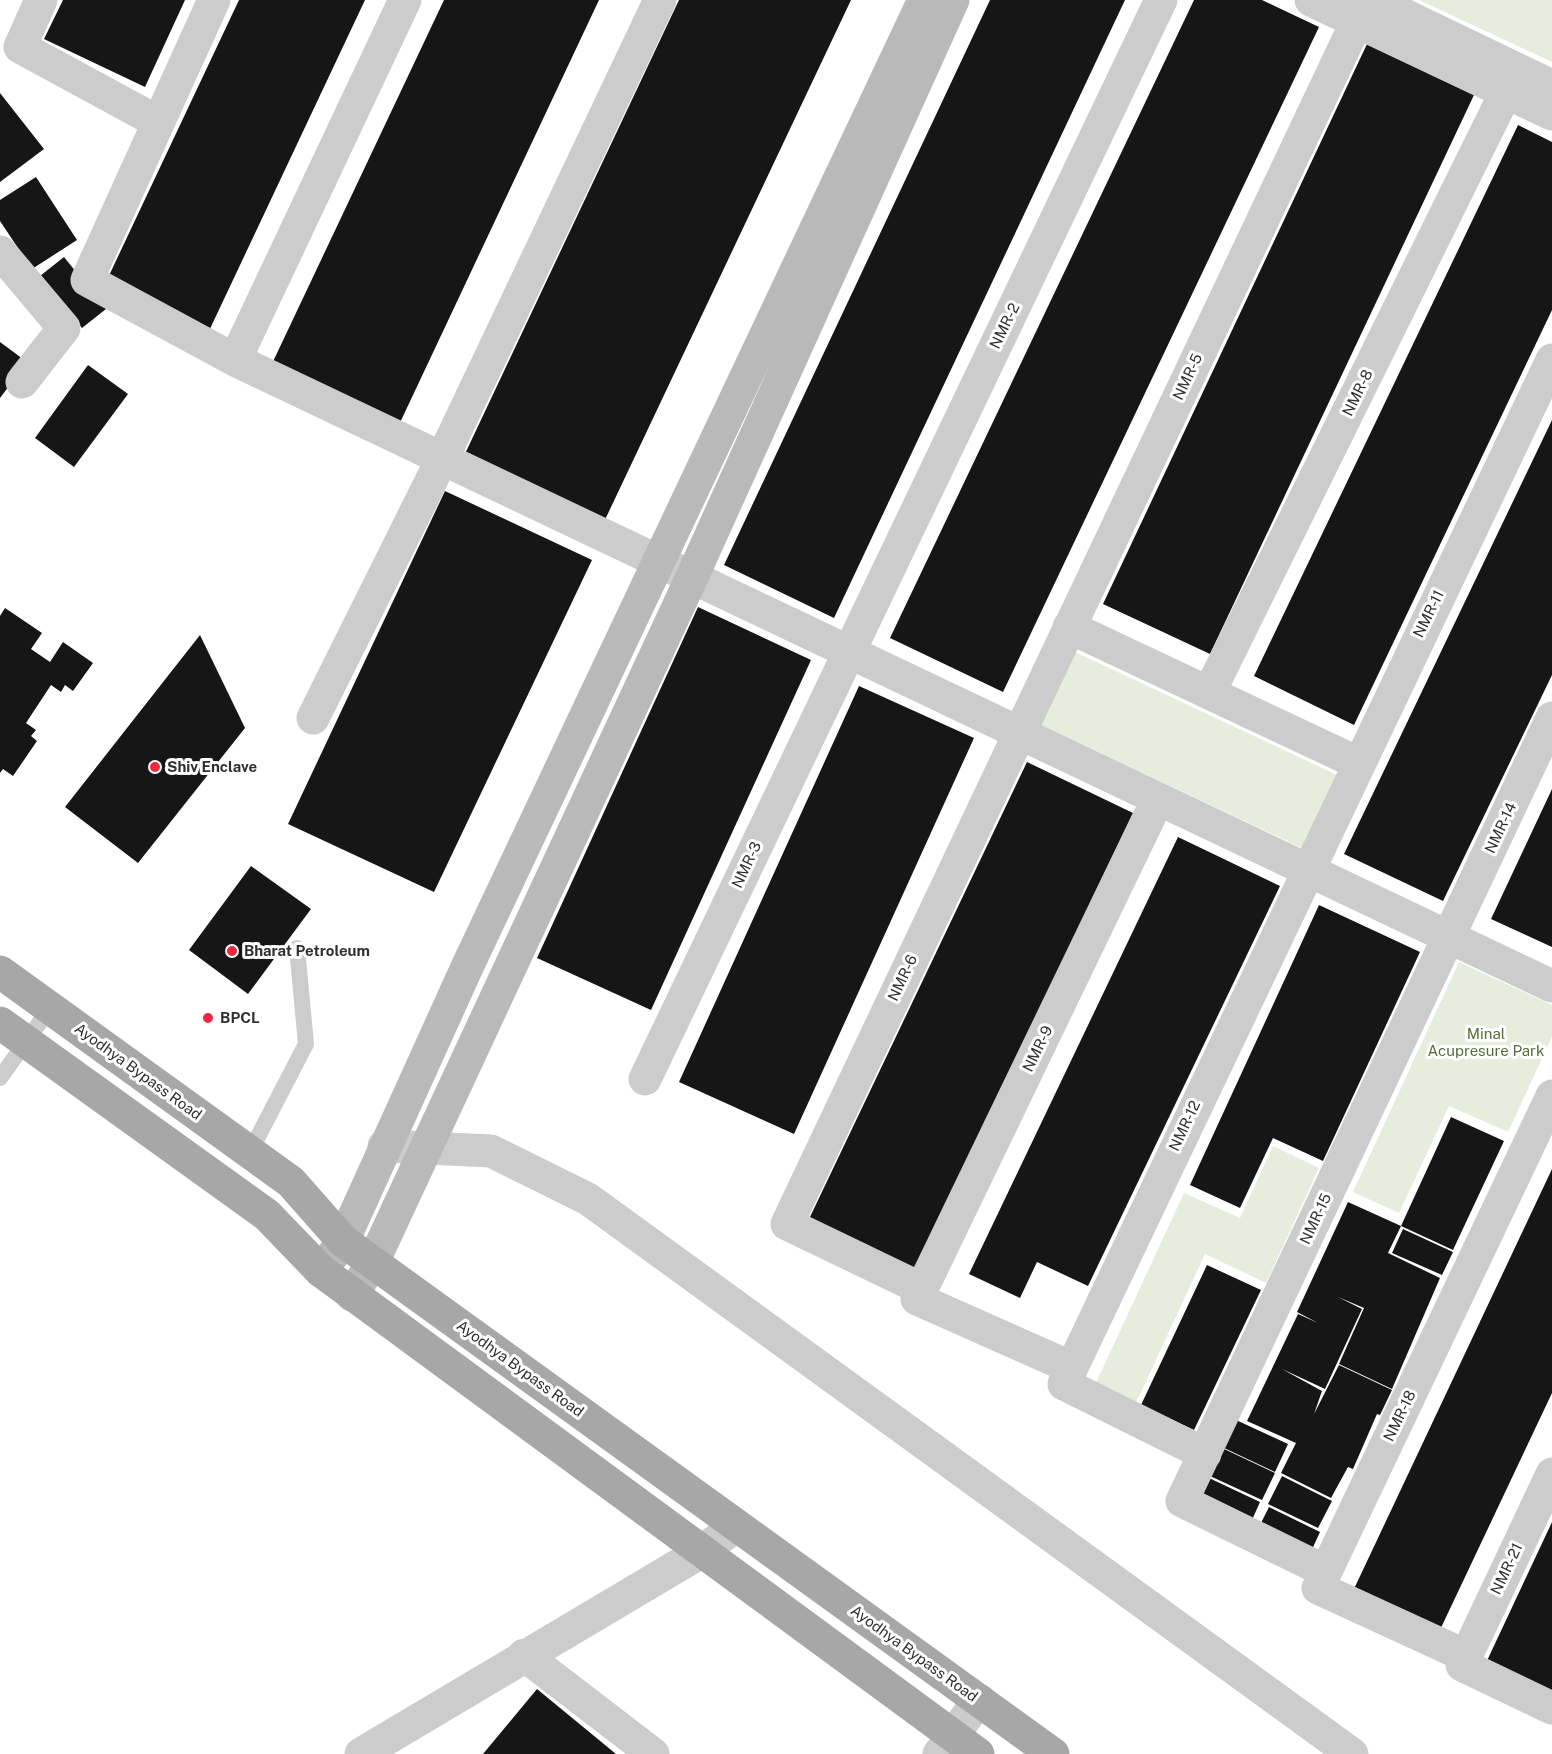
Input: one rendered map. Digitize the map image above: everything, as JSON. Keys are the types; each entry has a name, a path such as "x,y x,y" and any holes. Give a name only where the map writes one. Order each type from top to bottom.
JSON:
{"main road":[{"name":"Ayodhya Bypass Road","path":"0,972 291,1182 343,1241 1053,1754"},
{"path":"0,1023 267,1215 321,1271 352,1295 701,1551 957,1748"}],"street":[{"path":"41,0 20,47 158,122"},
{"path":"214,0 87,280 235,360 444,457 1552,986"},
{"path":"235,360 405,0"},
{"path":"314,718 444,457 660,0"},
{"path":"321,1271 343,1241 384,1146 924,0"},
{"path":"352,1295 373,1262 692,577 953,0"},
{"name":"NMR-2","path":"849,652 1161,0"},
{"path":"1311,0 1366,7 1552,86"},
{"path":"1366,7 1506,92 1552,114"},
{"name":"NMR-5","path":"1019,732 1366,7"},
{"name":"NMR-8","path":"1209,693 1506,92"},
{"path":"0,252 64,328 22,382"},
{"name":"NMR-11","path":"1307,869 1552,360"},
{"path":"1069,627 1358,763"},
{"name":"NMR-3","path":"645,1079 849,652"},
{"name":"NMR-14","path":"1449,938 1552,718"},
{"name":"NMR-6","path":"920,1294 788,1224 1019,732"},
{"name":"NMR-9","path":"920,1294 1158,799"},
{"name":"NMR-12","path":"1067,1375 1307,869"},
{"name":"NMR-15","path":"1325,1571 1182,1501 1449,938"},
{"name":"NMR-18","path":"1325,1571 1552,1096"},
{"path":"384,1146 491,1151 588,1199 1352,1754"},
{"path":"920,1294 1205,1454"},
{"name":"NMR-21","path":"1464,1660 1552,1474"},
{"path":"361,1754 701,1551 736,1526"},
{"path":"1325,1571 1318,1588 1464,1660 1552,1708"},
{"path":"524,1655 653,1754"},
{"path":"957,1748 979,1700"}],"lane":[{"path":"250,1152 306,1044 297,948"},
{"path":"0,1078 50,1008"}],"green space":[{"path":"1419,0 1552,0 1552,62"},
{"path":"1071,650 1337,775 1302,848 1037,723"},
{"name":"Minal Acupresure Park","path":"1459,962 1552,1005 1552,1037 1508,1132 1449,1106 1399,1213 1353,1192"},
{"path":"1273,1146 1319,1168 1266,1283 1205,1254 1135,1405 1094,1387 1184,1193 1240,1218"}],"building":[{"path":"63,0 185,0 145,87 44,39"},
{"path":"239,0 365,0 208,333 105,284"},
{"path":"444,0 599,0 397,429 269,370"},
{"path":"679,0 851,0 603,524 463,458"},
{"path":"990,0 1125,0 834,618 724,565"},
{"path":"1194,0 1262,0 1319,27 1003,692 890,638"},
{"path":"1367,44 1474,95 1210,654 1103,604"},
{"path":"0,93 44,149 0,182"},
{"path":"1518,125 1552,142 1552,310 1354,725 1254,676"},
{"path":"36,177 77,240 32,269 0,221 0,200"},
{"path":"64,257 106,309 82,328 40,276"},
{"path":"0,342 27,362 0,398"},
{"path":"88,365 128,394 74,467 35,438"},
{"path":"1552,420 1552,675 1443,901 1344,854"},
{"path":"445,491 592,560 434,892 288,824"},
{"path":"698,607 811,660 651,1010 537,958"},
{"path":"5,608 42,633 31,649 50,662 63,642 93,663 73,691 65,685 61,692 51,685 26,723 36,730 31,736 37,741 13,776 3,769 0,773 0,616"},
{"name":"Shiv Enclave","path":"200,635 245,728 138,863 65,807"},
{"path":"859,686 974,738 794,1134 679,1082"},
{"path":"1027,762 1133,813 916,1269 809,1219"},
{"path":"1552,789 1552,947 1491,919"},
{"path":"1178,837 1280,886 1088,1286 1037,1262 1020,1298 969,1274"},
{"path":"251,866 311,909 248,994 189,950"},
{"path":"1319,905 1420,952 1323,1161 1273,1138 1240,1208 1190,1185"},
{"path":"1451,1117 1504,1141 1453,1250 1401,1226"},
{"path":"1552,1169 1552,1393 1439,1632 1353,1591"},
{"path":"1348,1202 1401,1226 1388,1253 1440,1278 1392,1389 1339,1364 1364,1308 1338,1297 1362,1309 1325,1389 1282,1369 1322,1391 1314,1414 1339,1365 1392,1390 1380,1415 1377,1414 1353,1469 1348,1467 1331,1498 1281,1473 1296,1443 1247,1421 1298,1314 1318,1323 1297,1312"},
{"path":"1403,1229 1453,1252 1442,1275 1392,1253"},
{"path":"1207,1265 1261,1290 1194,1430 1141,1405"},
{"path":"1236,1420 1288,1444 1275,1472 1224,1448"},
{"path":"1222,1448 1275,1473 1262,1500 1210,1476"},
{"path":"1282,1476 1332,1501 1318,1528 1268,1504"},
{"path":"1209,1478 1260,1502 1248,1529 1196,1505"},
{"path":"1269,1507 1320,1532 1308,1558 1256,1533"},
{"path":"1552,1522 1552,1697 1485,1665"},
{"path":"537,1689 616,1754 483,1754"}],"place":[{"name":"Shiv Enclave","path":"155,767"},
{"name":"Bharat Petroleum","path":"232,951"},
{"name":"BPCL","path":"208,1018"}]}
